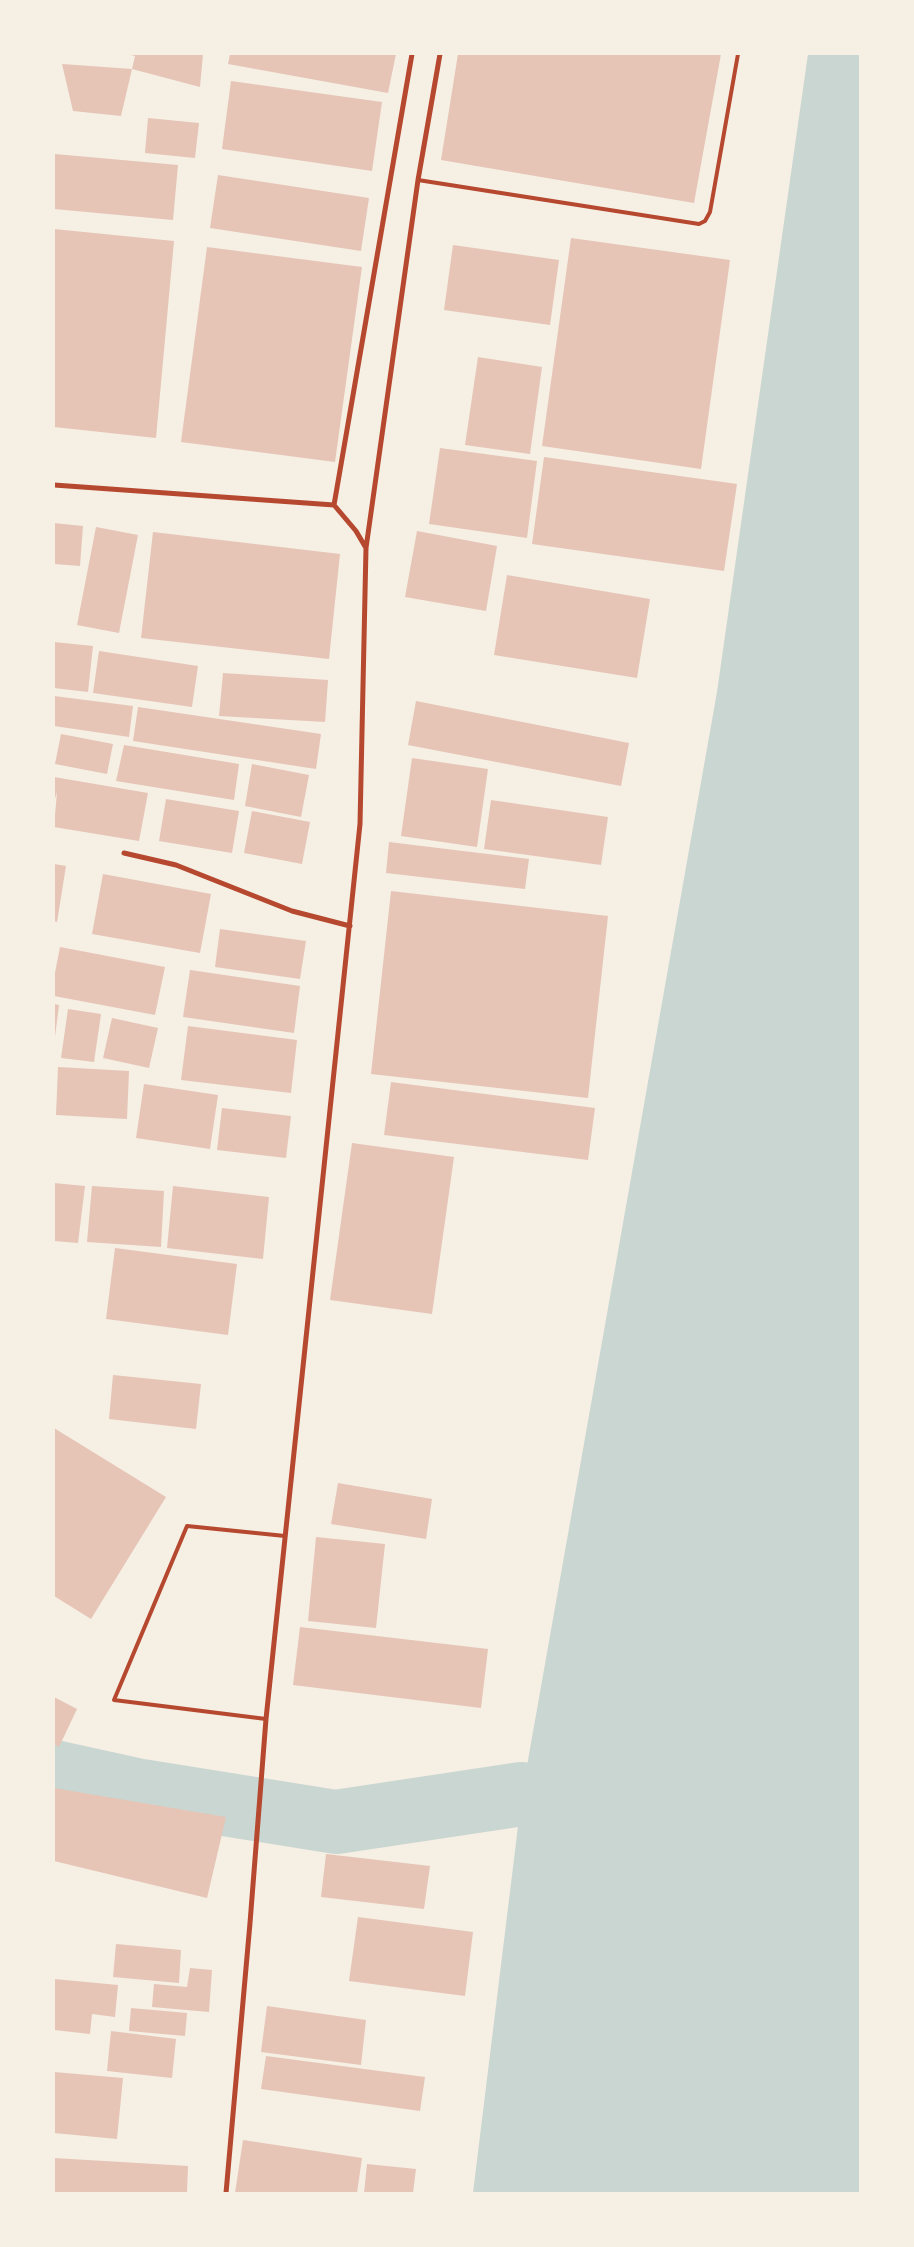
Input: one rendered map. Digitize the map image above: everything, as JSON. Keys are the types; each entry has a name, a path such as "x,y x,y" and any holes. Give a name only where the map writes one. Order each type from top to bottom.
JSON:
{"street":[{"path":"334,505 412,54"},
{"path":"226,2193 266,1720 360,824 366,548 418,180 440,54"},
{"path":"54,486 334,505 356,531 366,548"},
{"path":"124,854 176,865 215,878 292,911 350,926"}],"lane":[{"path":"418,180 699,224 705,221 710,212 738,54"},
{"path":"266,1720 114,1700 186,1526 285,1536"}],"shaded area":[{"path":"808,54 860,54 860,2193 473,2193 522,1794 717,692"}],"building":[{"path":"126,54 203,54 200,87 132,69 135,56"},
{"path":"230,54 396,54 388,93 228,64"},
{"path":"458,54 721,54 694,203 441,160"},
{"path":"62,64 132,69 121,116 73,111"},
{"path":"231,81 382,102 372,171 222,149"},
{"path":"148,118 199,123 195,158 145,153"},
{"path":"55,154 178,165 173,220 54,209"},
{"path":"218,175 369,198 361,251 210,228"},
{"path":"54,229 174,241 156,438 54,427"},
{"path":"571,238 730,260 701,469 542,446"},
{"path":"453,245 559,260 550,325 444,310"},
{"path":"207,247 362,267 335,462 181,442"},
{"path":"478,357 542,367 530,454 465,445"},
{"path":"440,448 537,461 527,538 429,524"},
{"path":"544,457 737,484 724,571 532,544"},
{"path":"54,523 83,526 80,566 54,564"},
{"path":"96,527 138,535 119,633 77,625"},
{"path":"417,531 497,546 486,611 405,597"},
{"path":"153,532 340,554 329,659 141,638"},
{"path":"507,575 650,599 637,678 494,655"},
{"path":"54,642 93,646 88,692 54,688"},
{"path":"99,651 198,666 192,707 93,693"},
{"path":"223,673 328,680 325,722 219,716"},
{"path":"54,696 133,706 129,737 54,726"},
{"path":"416,701 629,743 621,786 408,745"},
{"path":"138,707 321,734 316,769 133,741"},
{"path":"61,734 113,744 107,774 55,764"},
{"path":"124,745 239,764 234,800 116,781"},
{"path":"412,758 488,769 477,847 401,836"},
{"path":"252,764 309,775 301,817 245,806"},
{"path":"54,777 148,793 139,841 54,827 57,792 54,802"},
{"path":"166,799 239,811 232,853 159,841"},
{"path":"491,800 608,817 601,865 484,849"},
{"path":"252,811 310,822 302,864 244,853"},
{"path":"389,842 529,859 525,889 386,873"},
{"path":"54,864 66,866 57,922 54,921"},
{"path":"103,874 211,894 200,953 92,934"},
{"path":"391,891 608,916 588,1098 371,1074"},
{"path":"220,929 306,941 300,979 215,967"},
{"path":"60,947 165,967 155,1015 54,996 54,978"},
{"path":"190,970 300,986 294,1033 183,1017"},
{"path":"54,1004 59,1005 55,1037 54,1037"},
{"path":"68,1009 101,1014 94,1062 61,1058"},
{"path":"112,1018 158,1028 149,1068 103,1058"},
{"path":"188,1026 297,1040 291,1093 181,1080"},
{"path":"58,1067 129,1071 127,1119 56,1115"},
{"path":"391,1082 595,1108 588,1160 384,1135"},
{"path":"144,1084 218,1095 210,1149 136,1138"},
{"path":"222,1108 291,1116 286,1158 217,1150"},
{"path":"352,1143 454,1157 432,1314 330,1300"},
{"path":"54,1183 85,1186 78,1243 54,1241"},
{"path":"92,1186 164,1191 161,1247 87,1242"},
{"path":"173,1186 269,1197 263,1259 167,1248"},
{"path":"115,1248 237,1264 228,1335 106,1319"},
{"path":"113,1375 201,1384 196,1429 109,1419"},
{"path":"54,1428 166,1497 91,1619 54,1596"},
{"path":"338,1483 432,1499 426,1539 331,1524"},
{"path":"316,1537 385,1544 376,1628 308,1621"},
{"path":"300,1627 488,1649 481,1708 293,1685"},
{"path":"54,1697 77,1709 59,1747 54,1744"},
{"path":"54,1788 226,1817 207,1898 54,1861"},
{"path":"326,1854 430,1866 424,1909 321,1897"},
{"path":"358,1917 473,1932 465,1996 349,1981"},
{"path":"116,1944 181,1950 179,1983 113,1977"},
{"path":"190,1968 212,1970 209,2012 152,2007 154,1984 187,1987"},
{"path":"54,1979 118,1985 115,2017 92,2014 90,2034 54,2030"},
{"path":"267,2006 366,2020 361,2065 261,2052"},
{"path":"131,2008 187,2013 185,2036 129,2031"},
{"path":"111,2031 176,2039 172,2078 107,2071"},
{"path":"266,2056 425,2077 420,2111 261,2089"},
{"path":"54,2072 123,2078 117,2139 54,2133"},
{"path":"243,2140 362,2158 357,2193 235,2193"},
{"path":"54,2158 188,2166 187,2193 54,2193"},
{"path":"367,2164 416,2169 413,2193 364,2193"}],"waterway":[{"path":"54,1772 136,1790 336,1822 522,1794 610,1808"}]}
